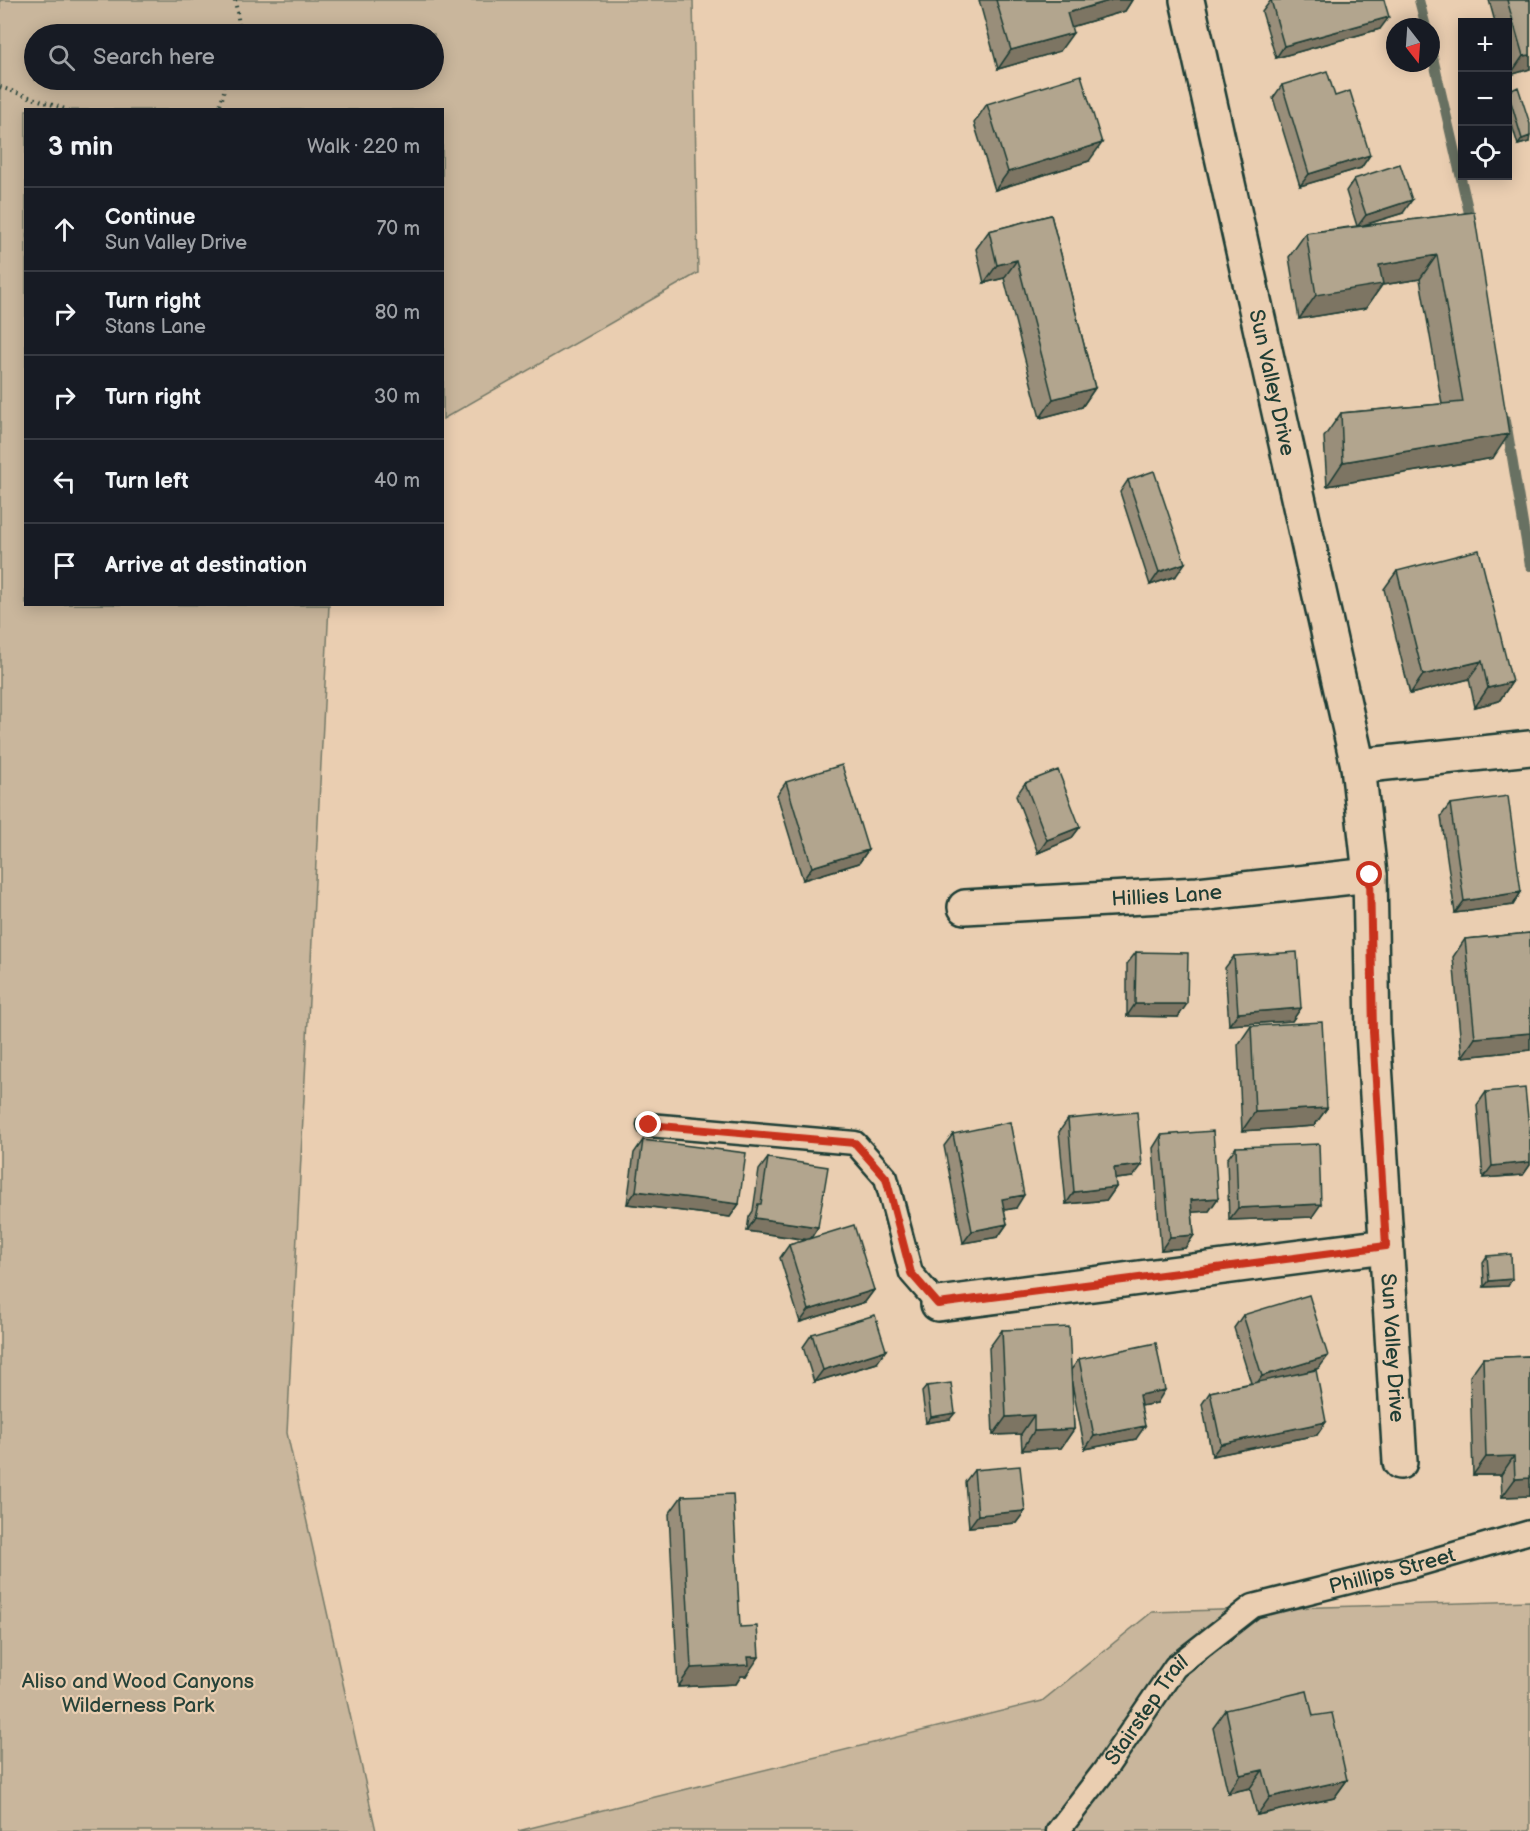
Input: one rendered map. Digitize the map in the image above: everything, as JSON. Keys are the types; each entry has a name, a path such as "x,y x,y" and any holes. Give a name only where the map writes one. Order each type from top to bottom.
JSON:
{"street":[{"name":"Sun Valley Drive","path":"1187,0 1358,765 1370,875 1373,1032 1400,1462"},
{"path":"1358,765 1530,748"},
{"name":"Hillies Lane","path":"964,907 1198,894 1370,875"},
{"path":"938,1304 1386,1246"}],"lane":[{"path":"649,1125 855,1143 886,1178 911,1273 938,1304"},
{"name":"Phillips Street","path":"1253,1606 1413,1566 1530,1532"},
{"name":"Stairstep Trail","path":"1058,1831 1104,1771 1175,1667 1253,1606"}],"path":[{"path":"234,0 239,24"},
{"path":"0,87 62,108"},
{"path":"220,108 224,90"}],"green space":[{"name":"Aliso and Wood Canyons Wilderness Park","path":"0,0 693,0 698,273 444,418 444,108 24,108 24,606 329,606 287,1433 376,1831 0,1831"},
{"path":"1530,1601 1530,1831 518,1831 1042,1701 1152,1612"}],"building":[{"path":"996,0 1112,0 1067,13 1073,33 1011,50"},
{"path":"1271,0 1384,0 1389,17 1284,46"},
{"path":"1507,0 1530,0 1530,55 1523,56"},
{"path":"1327,71 1335,96 1350,91 1370,155 1309,174 1282,85"},
{"path":"1081,75 1102,143 1008,172 987,104"},
{"path":"1518,87 1530,124 1530,136 1522,139 1512,105 1512,90"},
{"path":"1400,164 1412,200 1366,215 1354,179"},
{"path":"1474,212 1509,434 1343,462 1341,413 1463,402 1437,255 1379,265 1383,284 1316,295 1306,233"},
{"path":"1051,215 1095,388 1053,399 1017,260 997,265 989,231"},
{"path":"1154,471 1185,563 1159,572 1128,480"},
{"path":"1479,550 1512,682 1488,688 1482,661 1423,675 1397,571"},
{"path":"842,765 868,850 812,867 786,782"},
{"path":"1058,770 1080,827 1047,840 1025,783"},
{"path":"1508,796 1521,892 1464,901 1450,804"},
{"path":"1530,933 1530,1033 1475,1038 1465,939"},
{"path":"1136,952 1188,953 1187,1004 1135,1004"},
{"path":"1297,952 1301,1008 1238,1013 1234,956"},
{"path":"1322,1022 1327,1108 1255,1112 1251,1026"},
{"path":"1525,1088 1530,1162 1492,1166 1486,1092"},
{"path":"1137,1112 1142,1165 1114,1168 1116,1187 1074,1192 1068,1119"},
{"path":"1010,1122 1024,1195 1002,1199 1007,1224 972,1231 953,1134"},
{"path":"1213,1131 1218,1198 1191,1200 1194,1235 1170,1237 1161,1135"},
{"path":"643,1140 746,1153 739,1204 636,1191"},
{"path":"1319,1144 1321,1204 1238,1208 1236,1147"},
{"path":"768,1158 828,1167 818,1227 755,1218 758,1204 761,1204"},
{"path":"854,1225 874,1290 809,1310 789,1245"},
{"path":"1511,1254 1512,1279 1489,1281 1487,1256"},
{"path":"1309,1295 1328,1356 1262,1376 1243,1315"},
{"path":"875,1315 886,1350 823,1370 812,1334"},
{"path":"1069,1327 1074,1429 1034,1431 1034,1415 1006,1417 1002,1330"},
{"path":"1156,1343 1165,1390 1139,1395 1145,1426 1094,1436 1079,1359"},
{"path":"1530,1356 1530,1478 1515,1479 1514,1456 1486,1457 1483,1358"},
{"path":"1316,1370 1326,1422 1221,1444 1210,1392"},
{"path":"951,1383 955,1413 931,1417 927,1386"},
{"path":"1020,1466 1025,1511 978,1515 974,1470"},
{"path":"733,1494 740,1627 757,1626 759,1657 748,1657 749,1665 691,1668 682,1496"},
{"path":"1307,1691 1313,1716 1332,1713 1347,1780 1270,1797 1263,1770 1240,1775 1226,1710"}],"waterway":[{"path":"1419,0 1424,18"},
{"path":"1436,72 1472,226"},
{"path":"1506,421 1530,566"}],"route":[{"path":"649,1125 855,1143 886,1178 911,1273 938,1304 1386,1246 1373,1032 1370,875"}]}
